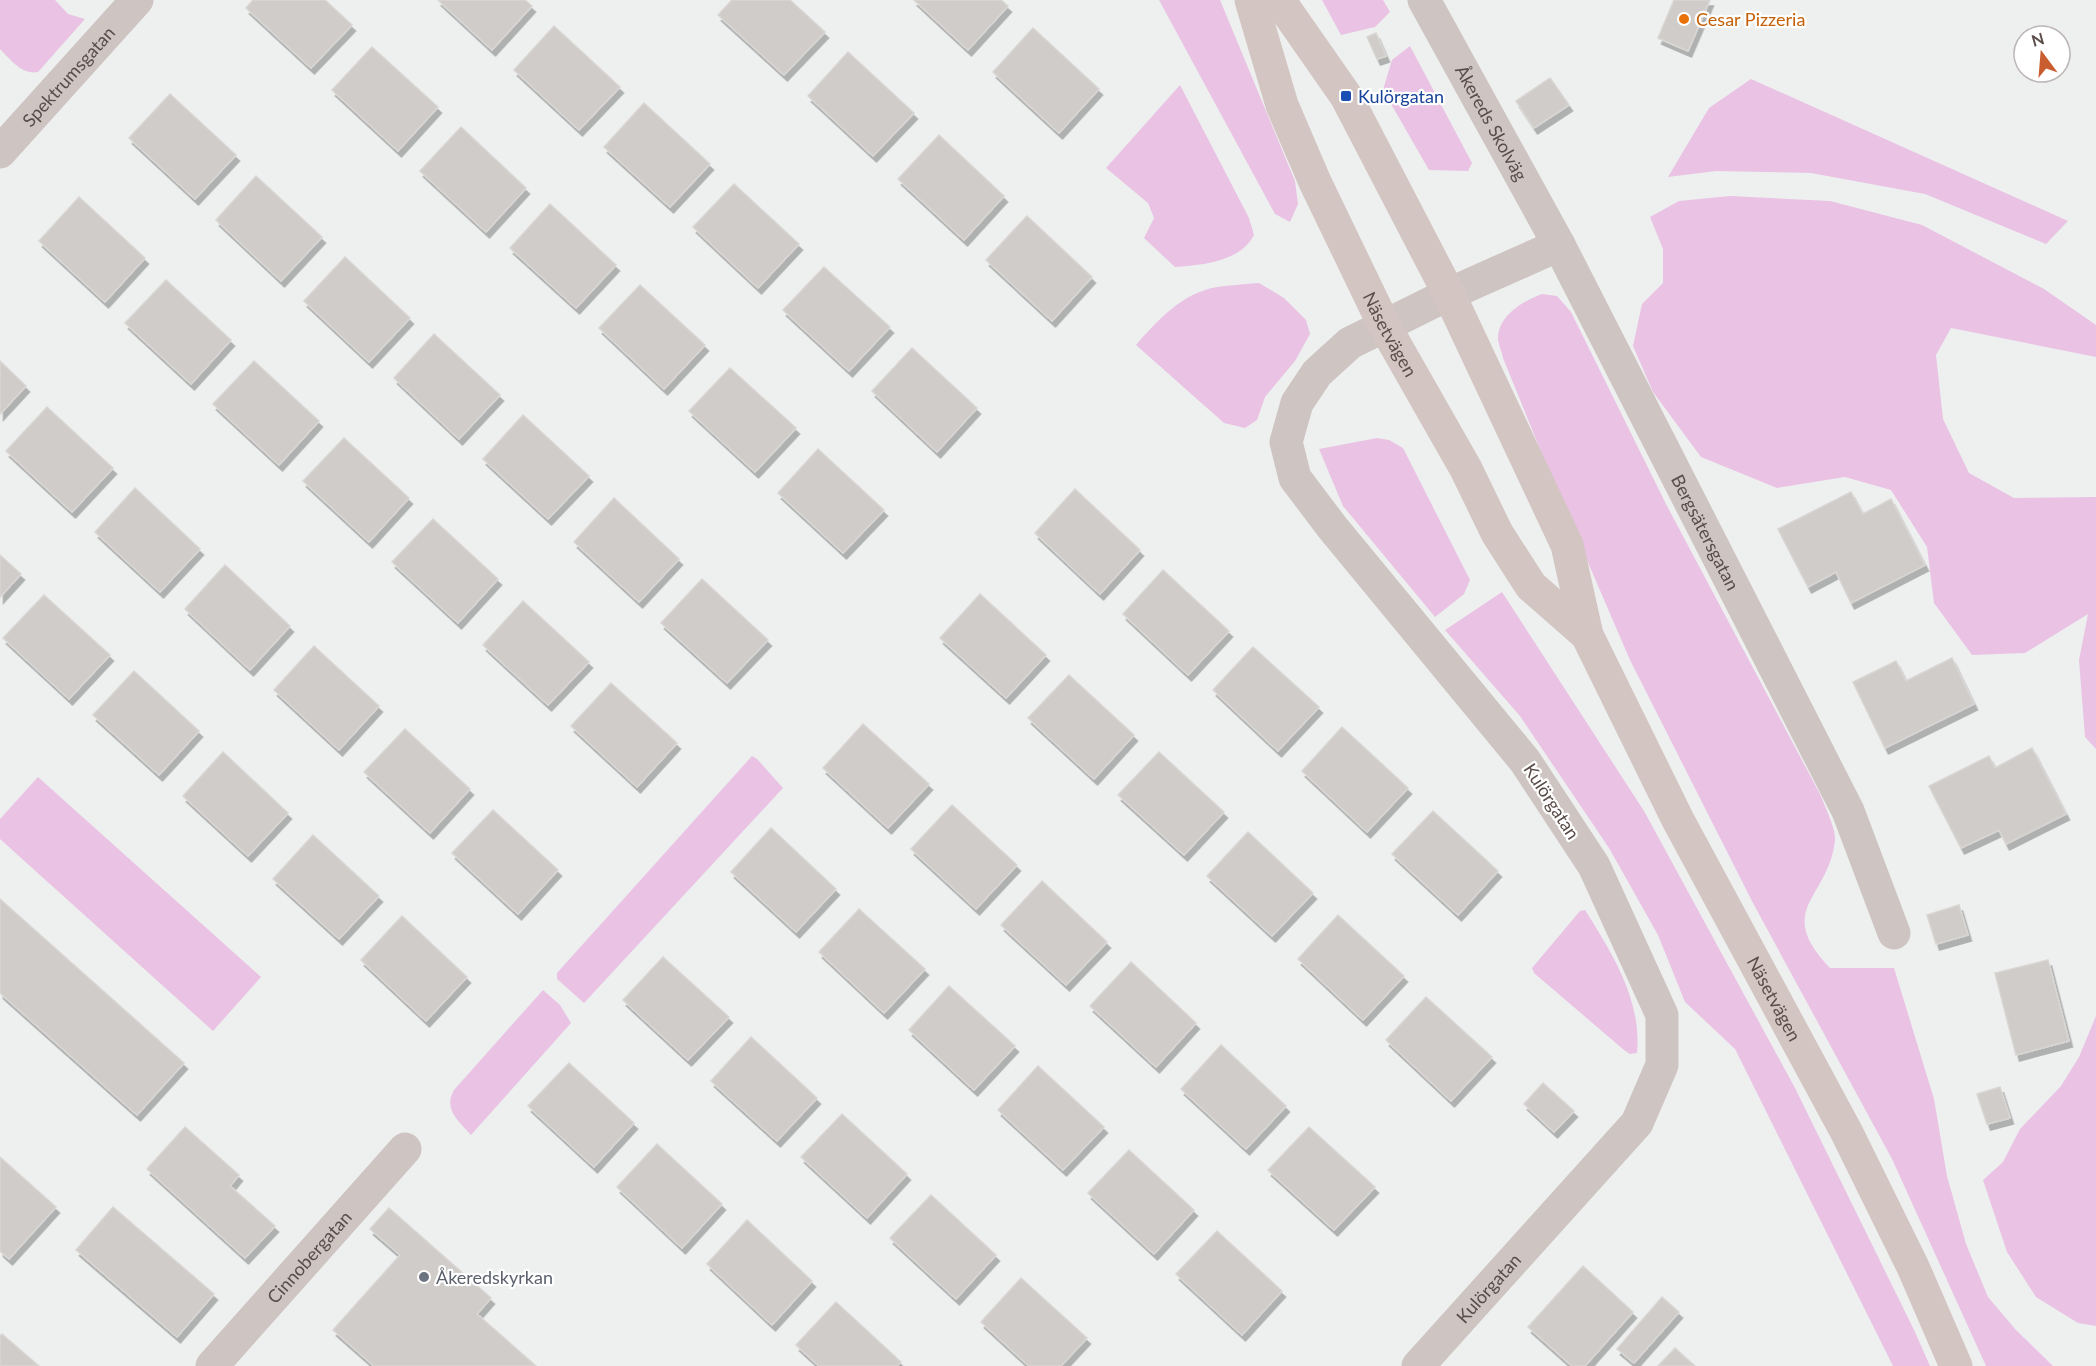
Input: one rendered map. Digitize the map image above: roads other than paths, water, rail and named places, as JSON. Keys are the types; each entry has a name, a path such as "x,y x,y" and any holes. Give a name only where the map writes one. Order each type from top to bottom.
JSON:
{"street":[{"name":"Spektrumsgatan","path":"0,152 137,0"},
{"name":"Näsetvägen","path":"1251,0 1282,105 1315,182 1384,325 1466,469 1497,533 1531,586 1587,635"},
{"name":"Näsetvägen","path":"1279,0 1346,96 1449,294 1567,545 1587,635 1678,820 1847,1133 1913,1267 1956,1366"},
{"name":"Åkereds Skolväg","path":"1424,0 1559,245"},
{"path":"1449,294 1559,245"},
{"name":"Bergsätersgatan","path":"1559,245 1848,811 1894,933"},
{"name":"Kulörgatan","path":"1418,1366 1637,1123 1662,1065 1662,1015 1594,866 1525,761 1332,527 1295,478 1286,442 1297,403 1317,373 1350,343 1449,294"},
{"name":"Cinnobergatan","path":"212,1366 405,1149"}],"place":[{"name":"Cesar Pizzeria","path":"1684,19"},
{"name":"Kulörgatan","path":"1346,96"},
{"name":"Åkeredskyrkan","path":"424,1277"}]}
